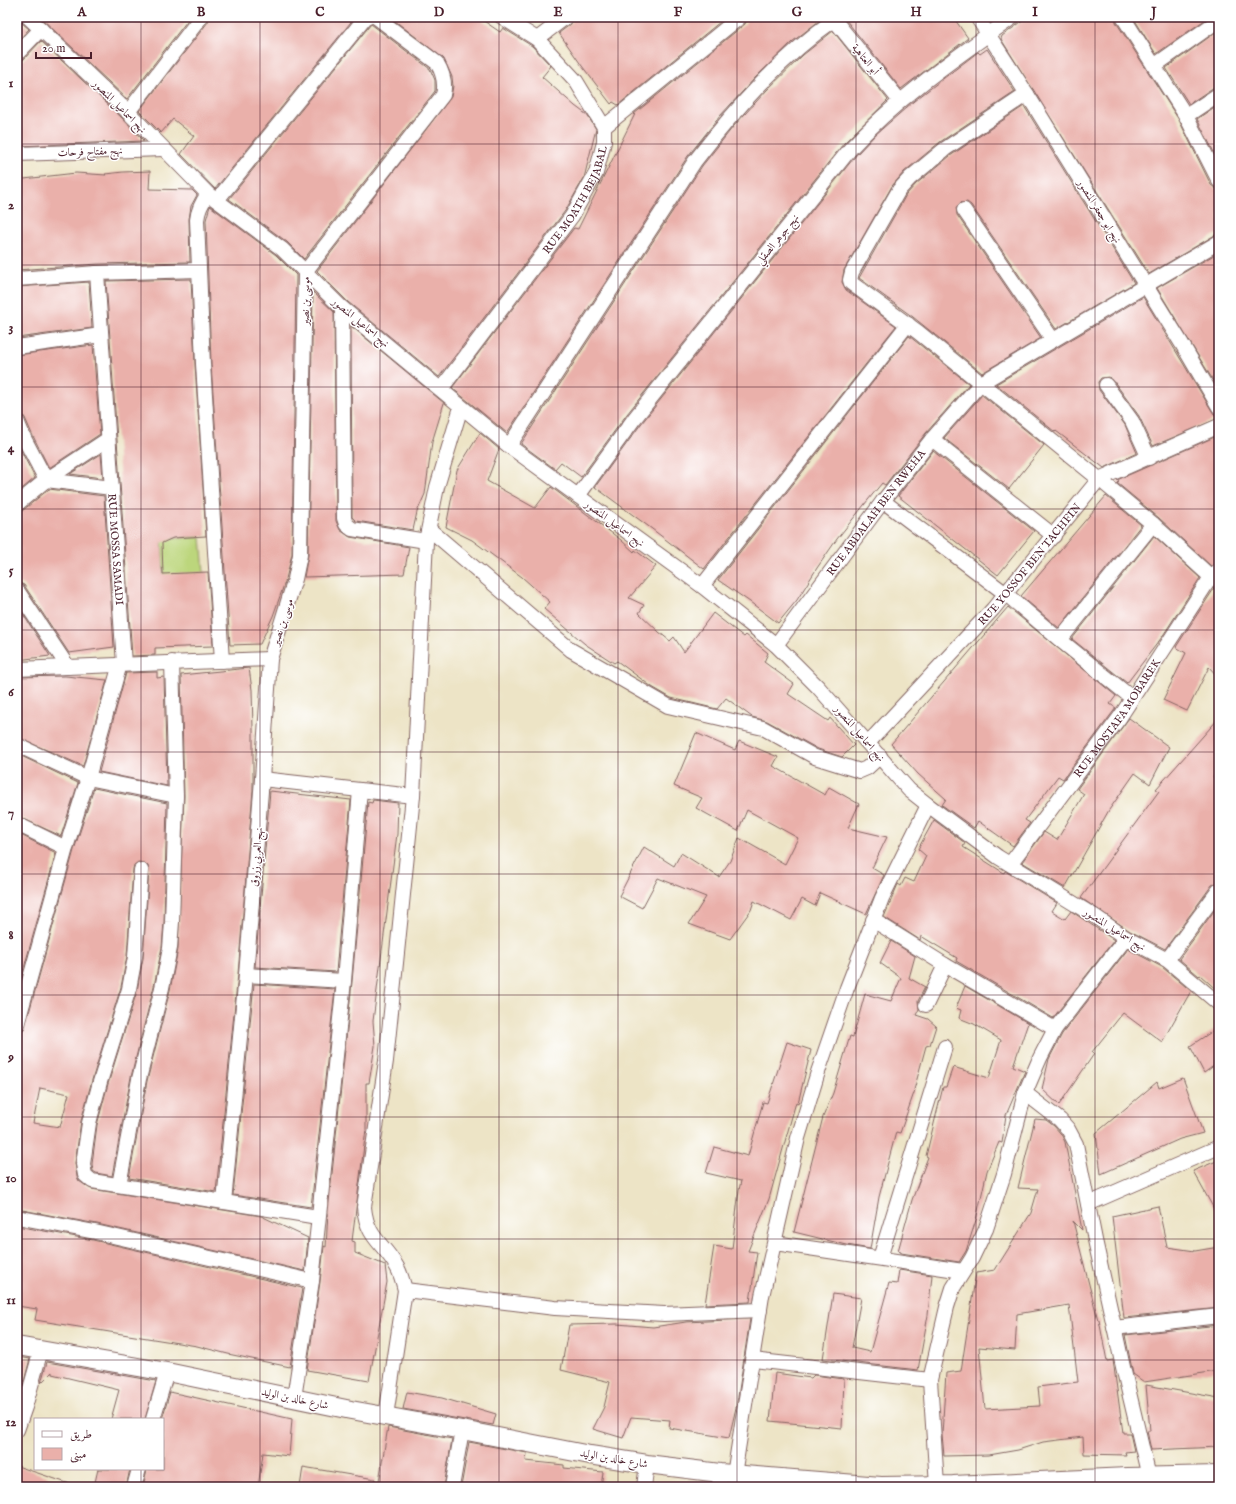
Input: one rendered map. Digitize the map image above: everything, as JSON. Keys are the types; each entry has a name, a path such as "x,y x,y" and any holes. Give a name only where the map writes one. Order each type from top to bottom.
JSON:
{"street":[{"name":"نهج اسماعيل المنصور","path":"28,17 128,112 212,197 282,249 342,308 509,446 702,586 776,645 818,687 909,790 1010,864 1096,917 1126,938 1167,960 1219,1004"},
{"path":"128,112 201,17"},
{"path":"222,661 203,364 198,210 202,202 212,197 366,17"},
{"name":"موسى بن نصير","path":"270,659 295,579 300,556 305,272 443,95 445,88 442,71 437,63 376,17"},
{"path":"502,17 538,38 576,81 604,127 740,17"},
{"path":"538,38 566,17"},
{"name":"نهج ابو جعفر المنصور","path":"977,17 1027,94 1146,285 1219,406"},
{"name":"نهج جوهر الصقلي","path":"578,496 634,419 851,148 869,129 900,101 1013,17"},
{"path":"1123,17 1186,116 1219,181"},
{"path":"509,446 695,161 721,128 751,94 788,57 834,18"},
{"name":"أبو العتاهية","path":"834,18 900,101"},
{"path":"1154,66 1219,20"},
{"path":"17,54 41,29"},
{"path":"1027,94 945,149 910,178 899,190 852,272 850,280 852,285 908,324 1215,574"},
{"path":"1186,116 1219,94"},
{"name":"RUE MOATH BEJABAL","path":"441,390 572,216 596,173 604,142 604,127"},
{"name":"نهج مفتاح فرحات","path":"17,154 163,149"},
{"path":"964,210 1053,340"},
{"name":"RUE ABDALAH BEN RWEHA","path":"776,645 883,500 932,439 981,383 1219,242"},
{"path":"17,278 97,273 199,270"},
{"name":"RUE MOSSA SAMADI","path":"97,273 112,488 122,664"},
{"path":"342,308 344,518 346,524 352,529 428,535 571,650 668,706 763,728 815,757 860,771 867,768 880,756"},
{"path":"702,586 908,324"},
{"path":"17,347 101,335"},
{"path":"1106,385 1132,421 1149,458"},
{"path":"386,1416 405,1290 402,1278 396,1266 371,1234 365,1221 364,1207 386,1061 413,796 428,535 437,487 461,407"},
{"path":"17,421 20,440 46,480"},
{"name":"RUE YOSSOF BEN TACHFIN","path":"868,742 1006,594 1099,479 1219,426"},
{"path":"17,504 46,480 108,439"},
{"path":"932,439 1054,536"},
{"path":"46,480 112,488"},
{"path":"883,500 1006,594 1132,698"},
{"path":"1060,640 1153,524"},
{"name":"RUE MOSTAFA MOBAREK","path":"1010,864 1120,717 1215,574"},
{"path":"17,590 68,667"},
{"path":"17,669 270,659"},
{"name":"نهج العربي زروق","path":"224,1202 246,975 270,659"},
{"path":"119,1185 139,1080 162,988 170,948 176,796 172,662"},
{"path":"17,1024 66,848 122,664"},
{"path":"17,745 88,778 176,796"},
{"path":"262,779 413,796"},
{"path":"294,1398 312,1281 344,981 360,790"},
{"path":"724,1478 753,1360 760,1310 798,1138 846,988 882,898 928,805"},
{"path":"17,824 66,848"},
{"path":"141,870 136,957 129,989 89,1123 83,1164 85,1175 92,1181 318,1218"},
{"path":"1167,960 1219,890"},
{"path":"873,920 945,965 1055,1029"},
{"path":"948,1486 930,1380 947,1306 953,1288 972,1258 986,1229 1004,1174 1025,1092 1055,1029 1126,938"},
{"path":"926,1005 945,965"},
{"path":"246,975 344,981"},
{"path":"880,1258 945,1047"},
{"path":"1025,1092 1060,1120 1074,1138 1079,1154 1114,1328 1149,1477"},
{"path":"1088,1204 1219,1147"},
{"path":"17,1217 102,1233 312,1281"},
{"path":"775,1243 963,1272"},
{"path":"405,1290 555,1308 664,1314 760,1310"},
{"path":"1114,1328 1219,1316"},
{"name":"شارع خالد بن الوليد","path":"17,1346 167,1372 386,1416 724,1478 881,1486 948,1486 1127,1482 1149,1477 1219,1475"},
{"path":"17,1430 41,1350"},
{"path":"753,1360 930,1380"},
{"path":"153,1418 167,1372"},
{"path":"452,1487 462,1430"},
{"path":"644,1487 647,1464"},
{"path":"134,1487 139,1470"}],"green space":[{"path":"201,537 204,573 164,575 162,539"}],"building":[{"path":"17,17 20,17 22,23 29,29 17,42"},
{"path":"40,17 190,17 127,99"},
{"path":"209,17 355,17 215,189 181,154 194,136 173,119 161,133 139,111 208,22"},
{"path":"390,17 478,17 500,32 503,28 532,46 551,66 542,77 587,115 596,129 584,178 565,211 439,377 348,302 317,271 451,97 453,86 452,77 444,59"},
{"path":"574,17 726,17 618,105 613,102 611,104 559,33 571,24"},
{"path":"748,17 824,17 792,42 755,78 720,116 688,156 507,433 452,388 574,228 578,229 634,114 745,24"},
{"path":"850,17 953,17 968,38 901,89 846,20"},
{"path":"1028,17 1115,17 1116,22 1179,120 1211,185 1219,189 1219,234 1149,274 1001,39 1002,36"},
{"path":"1133,17 1209,17 1156,54"},
{"path":"371,24 430,69 435,80 435,91 304,259 287,242 229,199"},
{"path":"1219,30 1219,86 1214,87 1189,104 1166,68"},
{"path":"833,31 888,100 844,143 627,414 581,477 561,462 555,469 521,444 702,166 733,127 767,90 803,55"},
{"path":"41,41 144,141 17,146 17,62 23,60"},
{"path":"987,49 1015,92 940,142 904,172 892,186 844,270 842,282 846,290 896,326 704,569 595,487 641,424 857,154 875,135 914,101 978,52 980,54"},
{"path":"1219,104 1219,162 1197,119"},
{"path":"1024,106 1134,283 1056,329 971,205 967,202 960,203 956,207 957,215 1041,338 982,373 913,317 859,278 906,195 916,184 950,156"},
{"path":"150,171 149,189 192,190 197,195 191,206 189,219 190,262 97,264 17,270 17,178 24,179 76,173 106,175 105,174 123,172"},
{"path":"210,206 276,255 296,275 292,554 286,579 273,616 260,644 230,645 211,364 206,220"},
{"path":"1219,252 1219,390 1157,288"},
{"path":"191,279 206,536 173,538 162,543 163,574 208,572 213,646 155,648 155,655 132,656 106,281"},
{"path":"89,282 92,328 17,338 17,287"},
{"path":"313,292 334,312 336,521 340,530 350,537 409,547 404,574 304,577 308,555"},
{"path":"1143,297 1212,411 1214,414 1219,415 1219,418 1153,446 1139,416 1113,380 1109,377 1101,378 1098,382 1099,390 1125,425 1137,453 1104,468 1056,431 1055,432 996,384"},
{"path":"351,326 444,403 432,442 425,494 417,512 413,530 356,521 352,517"},
{"path":"909,336 969,384 926,433 885,485 882,483 868,500 837,539 797,600 778,623 718,580"},
{"path":"93,345 100,434 49,468 25,418 22,414 17,413 17,355"},
{"path":"982,395 1044,445 1009,489 944,438"},
{"path":"480,433 499,449 487,481 535,508 551,487 621,540 634,552 635,550 656,566 629,598 644,605 639,613 659,632 670,641 674,637 684,652 713,613 744,637 746,635 768,653 764,662 794,684 788,694 828,721 830,718 854,745 842,757 818,749 767,721 752,717 726,698 717,709 671,698 652,687 617,661 614,663 585,644 544,609 550,602 522,577 472,540 446,527 457,470"},
{"path":"1219,435 1219,562 1211,566 1159,518 1117,483 1119,481 1117,480"},
{"path":"17,443 35,478 17,493"},
{"path":"933,451 1034,531 998,575 898,496"},
{"path":"101,454 103,478 70,474"},
{"path":"49,489 104,496 114,647 69,653 24,585 17,582 17,512 22,511"},
{"path":"1106,496 1141,525 1059,628 1021,596"},
{"path":"1154,536 1200,578 1162,637 1127,683 1072,639"},
{"path":"1219,581 1219,678 1209,667 1187,711 1163,700 1186,653 1176,647"},
{"path":"17,605 50,656 17,660"},
{"path":"1008,607 1116,696 1110,704 1116,708 1063,779 1058,776 1025,820 1030,823 1013,846 978,821 974,828 942,805 946,799 918,774 891,744"},
{"path":"249,668 252,690 253,790 238,974 216,1192 129,1178 147,1081 170,990 178,949 184,796 181,675"},
{"path":"157,672 157,678 164,677 167,786 99,772 126,673"},
{"path":"65,676 107,680 83,766 17,737 17,677"},
{"path":"1129,718 1169,747 1150,784 1135,773 1109,810 1065,888 1022,862 1044,832 1057,840 1084,794 1077,789"},
{"path":"1219,718 1219,769 1213,777 1219,781 1219,882 1212,885 1165,949 1130,931 1081,898 1159,791 1156,789"},
{"path":"696,733 735,750 739,741 778,757 773,766 825,795 829,787 859,804 848,828 887,837 872,868 884,875 866,914 820,893 815,906 802,899 791,920 754,901 751,910 730,939 689,924 706,897 658,878 642,908 619,896 644,847 674,866 681,853 719,877 730,861 739,838 785,864 798,838 747,810 738,831 696,808 702,798 674,786"},
{"path":"17,754 78,783 61,836 17,816"},
{"path":"94,788 167,803 162,947 154,986 131,1077 112,1176 96,1173 93,1171 92,1164 97,1125 137,991 143,958 149,870 145,863 138,862 134,865 133,869 127,956 121,987 81,1121 75,1163 79,1181 91,1189 261,1216 308,1238 305,1271 97,1224 17,1209 17,1067 22,1040 17,1039 17,1033 23,1031 25,1027 74,850","holes":["40,1088 69,1094 60,1127 33,1123"]},
{"path":"270,791 351,800 336,972 255,967"},
{"path":"373,800 398,803 397,834 373,1021 375,1046 369,1083 366,1083 366,1129 352,1241 355,1242 355,1253 385,1265 387,1282 369,1381 307,1370 324,1246 326,1247 328,1212 352,982 368,802 372,803"},
{"path":"934,820 965,843 963,847 1004,873 1005,871 1057,903 1052,911 1065,919 1071,911 1114,940 1053,1018 956,961 957,958 921,936 920,940 884,917 898,884 901,886 905,878 914,882 926,856 918,849"},
{"path":"17,833 56,853 17,993"},
{"path":"1219,904 1219,992 1179,959"},
{"path":"891,941 915,956 909,978 925,987 918,1001 919,1009 916,1015 928,1019 936,1026 930,1045 926,1046 915,1090 900,1133 896,1132 879,1197 870,1249 794,1232 823,1117 833,1093 850,1036 853,1037 865,994 891,1001 901,978 880,963"},
{"path":"1128,949 1162,967 1191,991 1162,1042 1123,1013 1092,1052 1094,1054 1059,1105 1042,1089 1049,1059 1062,1034"},
{"path":"254,984 335,989 311,1207 233,1195"},
{"path":"965,986 1028,1023 1013,1066 1025,1071 1006,1115 1002,1143 999,1142 987,1171 976,1220 966,1251 959,1262 901,1253 898,1251 912,1200 928,1157 926,1156 943,1087 946,1087 953,1067 989,1078 1001,1040 974,1024 959,1018 961,1010 956,1008"},
{"path":"1219,1027 1219,1062 1204,1073 1190,1046"},
{"path":"787,1042 811,1050 798,1103 796,1102 769,1199 748,1251 757,1252 750,1302 705,1304 714,1246 732,1249 741,1181 706,1173 714,1147 748,1156 763,1102 767,1103"},
{"path":"1183,1078 1203,1133 1180,1139 1101,1174 1096,1133 1157,1082 1159,1088"},
{"path":"1035,1119 1046,1120 1061,1134 1065,1142 1082,1230 1073,1221 1099,1320 1107,1361 1113,1360 1123,1433 1130,1433 1134,1451 1125,1452 1126,1455 1084,1454 1083,1437 1043,1442 1018,1450 989,1455 944,1456 942,1434 946,1373 961,1371 976,1273 995,1270 1031,1213 1038,1189 1018,1188","holes":["1069,1305 1078,1382 1038,1387 1040,1406 985,1409 979,1347 1015,1350 1017,1314"]},
{"path":"1219,1160 1219,1218 1193,1171"},
{"path":"1158,1206 1167,1247 1195,1251 1219,1247 1219,1308 1124,1318 1112,1216"},
{"path":"17,1226 93,1240 302,1288 290,1367 197,1346 35,1320 37,1309 17,1306"},
{"path":"899,1270 932,1275 928,1315 918,1370 823,1359 833,1294 861,1298 852,1348 870,1352 889,1283 897,1284"},
{"path":"750,1319 737,1403 729,1438 669,1428 670,1420 631,1417 623,1438 593,1429 604,1407 610,1382 561,1370 569,1325 617,1324 653,1327 686,1322"},
{"path":"1219,1325 1219,1355 1217,1355 1217,1371 1144,1382 1133,1374 1125,1335"},
{"path":"17,1357 30,1359 21,1392 17,1391"},
{"path":"47,1362 156,1381 145,1418 111,1418 119,1390 52,1374 52,1372 41,1383"},
{"path":"775,1373 811,1378 814,1375 844,1379 842,1428 770,1421"},
{"path":"1146,1385 1219,1398 1219,1447 1151,1450 1147,1431 1150,1431"},
{"path":"170,1392 292,1419 289,1456 263,1453 258,1487 143,1487 147,1470 164,1470 164,1418 162,1418"},
{"path":"407,1392 442,1398 496,1414 493,1425 403,1409"},
{"path":"388,1427 452,1439 444,1487 378,1487"},
{"path":"469,1442 527,1453 526,1461 564,1465 564,1468 603,1472 601,1487 461,1487"},
{"path":"17,1466 70,1484 69,1487 17,1487"},
{"path":"303,1467 375,1479 374,1487 300,1487"},
{"path":"98,1470 130,1470 126,1487 94,1487"}]}
